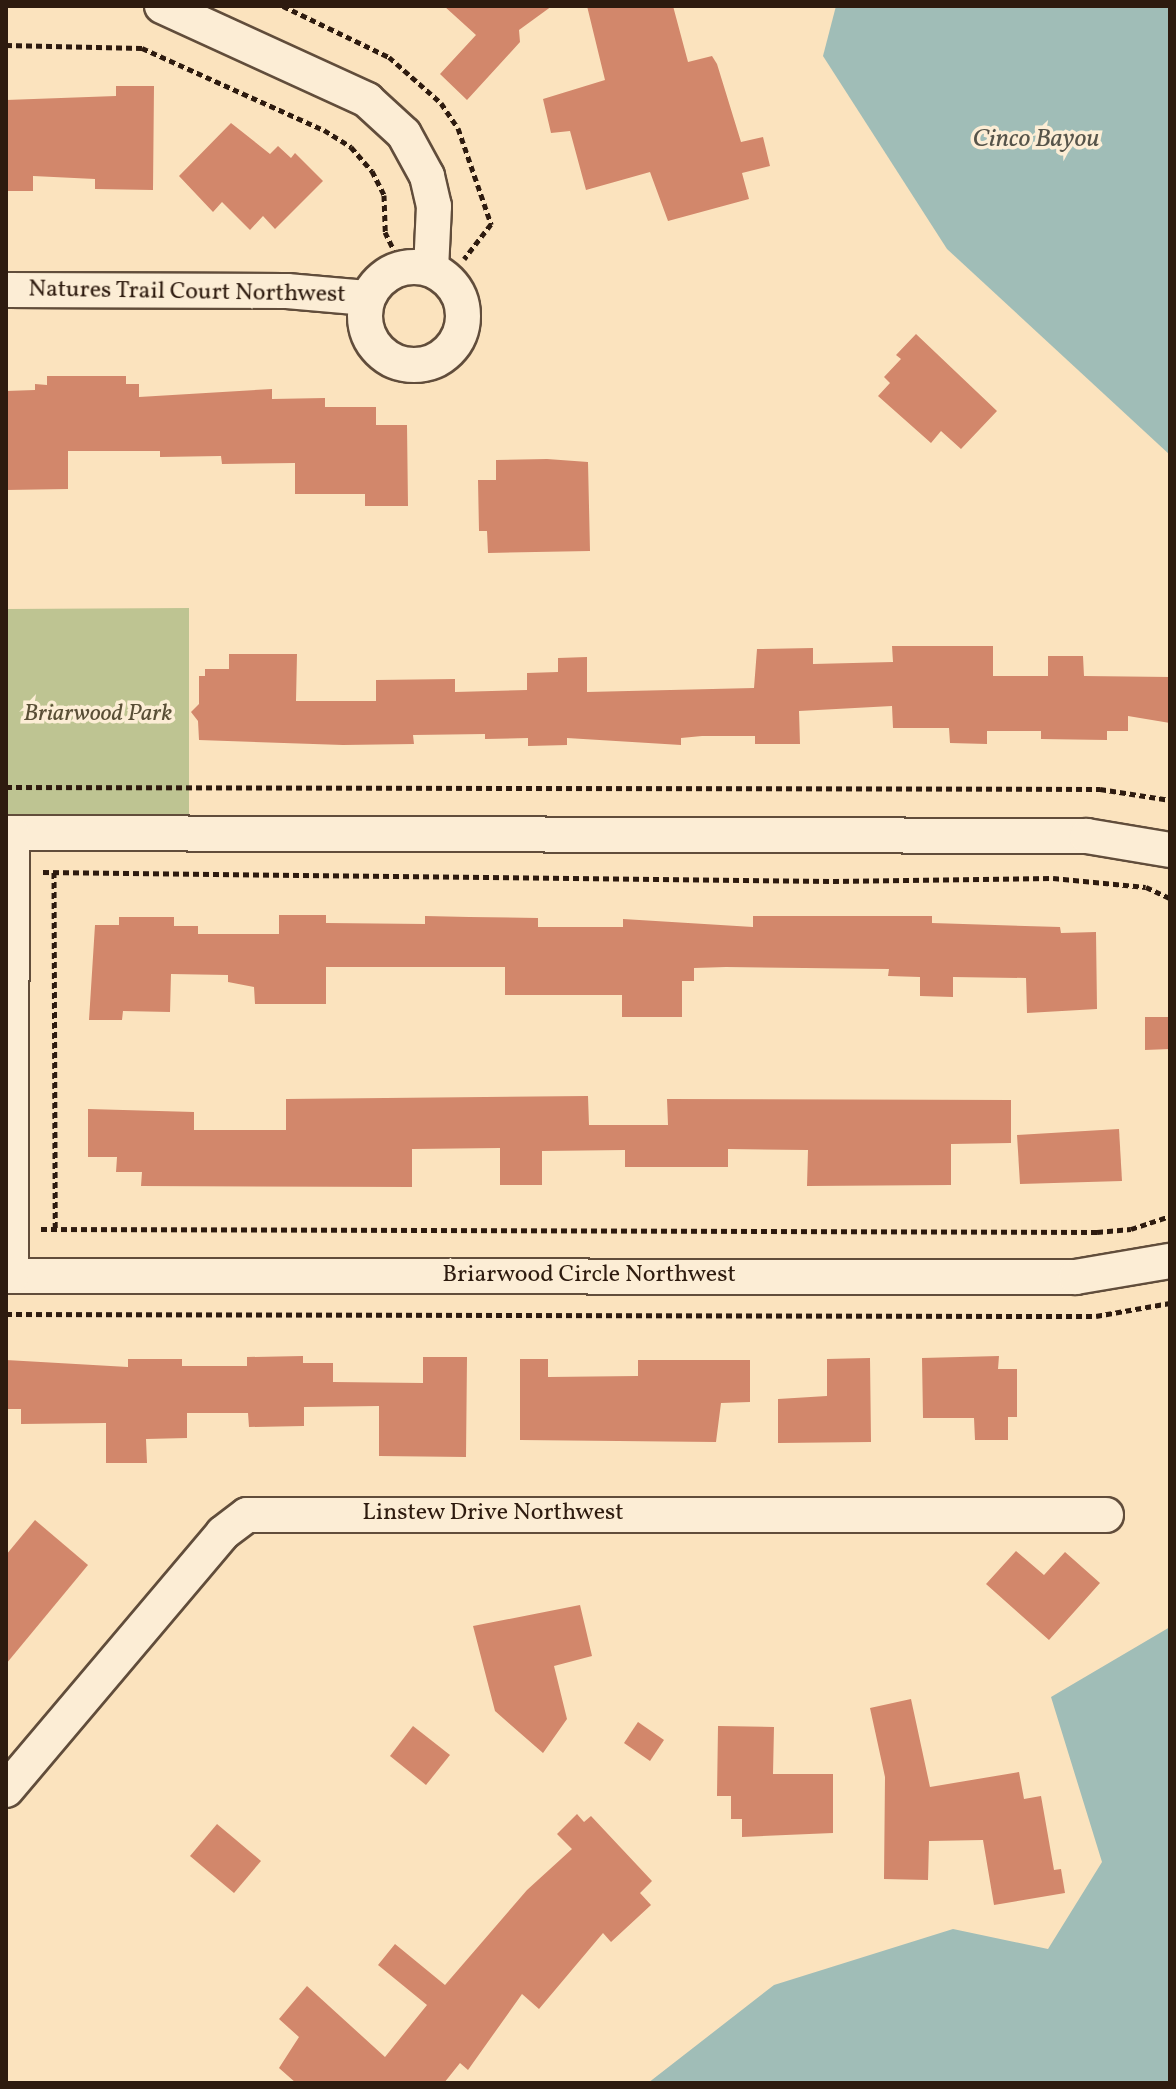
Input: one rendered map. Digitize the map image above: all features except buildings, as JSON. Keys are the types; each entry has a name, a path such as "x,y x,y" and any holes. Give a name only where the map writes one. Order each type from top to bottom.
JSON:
{"street":[{"path":"162,6 367,100 404,134 427,176 434,206 418,268"},
{"name":"Natures Trail Court Northwest","path":"418,268 459,295 463,314 460,334 434,362 406,364 379,352 363,317 367,298 377,282 418,268"},
{"name":"Natures Trail Court Northwest","path":"6,290 287,291 367,298"},
{"path":"8,1276 11,1229 12,872 9,833 1087,836 1170,850"},
{"name":"Briarwood Circle Northwest","path":"8,1276 1076,1277 1170,1261"},
{"name":"Linstew Drive Northwest","path":"6,1790 223,1533 247,1515 1106,1515"}],"path":[{"path":"6,45 142,48 324,130 351,147 372,171 384,195 385,232 418,268"},
{"path":"6,787 1100,789 1170,800"},
{"path":"12,872 833,881 1053,878 1146,887 1170,898"},
{"path":"54,872 55,1229"},
{"path":"11,1229 1097,1232 1131,1229 1170,1216"},
{"path":"6,1314 1096,1316 1170,1303"}],"green space":[{"name":"Briarwood Park","path":"189,608 189,821 6,821 6,609"}],"water":[{"name":"Cinco Bayou","path":"836,6 1170,6 1170,455 947,249 823,56"},
{"path":"1170,1627 1170,2083 648,2083 774,1985 953,1929 1048,1949 1102,1862 1051,1697"}]}
